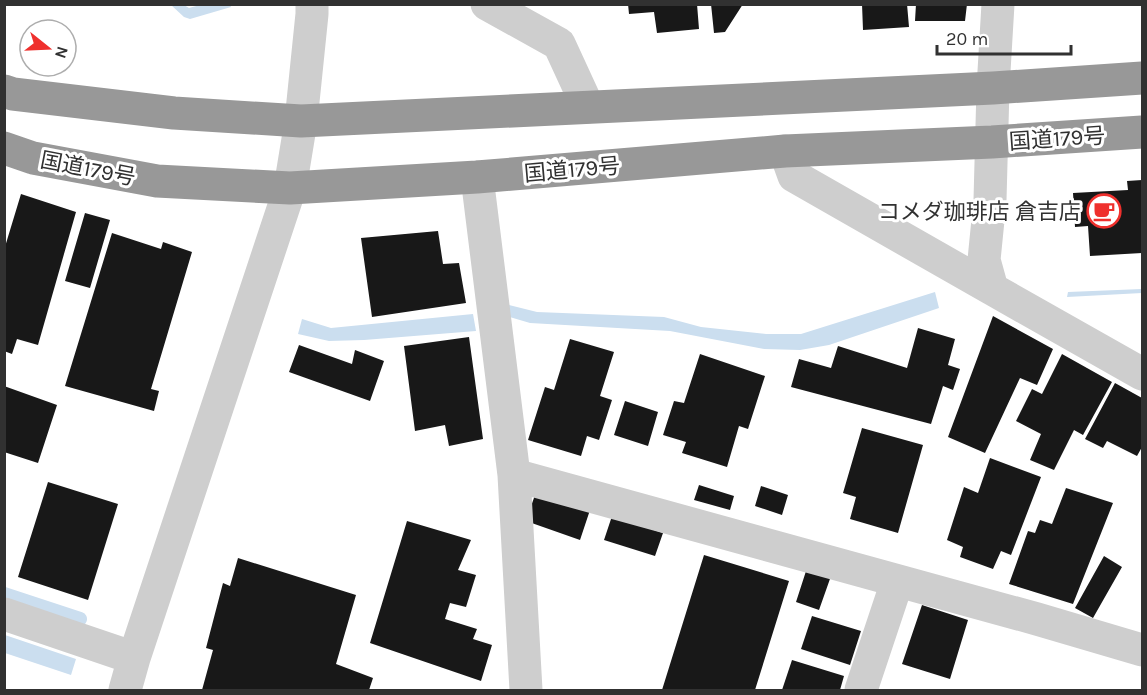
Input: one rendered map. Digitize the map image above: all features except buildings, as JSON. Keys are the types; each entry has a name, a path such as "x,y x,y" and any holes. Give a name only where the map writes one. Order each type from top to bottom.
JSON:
{"highway":[{"path":"4,91 13,94 174,113 301,121 993,88 1143,78"},
{"name":"国道179号","path":"4,148 33,158 157,181 290,188 477,177 785,151 992,142 1143,132"}],"street":[{"path":"125,690 290,188 301,121 312,4"},
{"path":"487,4 559,44 588,107"},
{"path":"992,289 984,260 990,200 998,4"},
{"path":"785,151 794,176 1143,374"},
{"path":"477,177 514,476 526,690"},
{"path":"514,476 1143,650"},
{"path":"861,690 897,582"},
{"path":"4,614 134,658"}],"water":[{"path":"171,5 184,5 189,8 200,5 230,5 231,7 190,19 184,17"},
{"path":"1142,289 1142,293 1067,297 1068,292"},
{"path":"935,292 939,308 829,345 800,350 764,349 670,331 530,323 503,315 505,304 537,312 664,317 701,327 766,334 801,334"},
{"path":"473,314 476,331 329,341 298,334 302,319 331,328"},
{"path":"5,635 76,659 71,675 5,653"}],"waterway":[{"path":"4,594 80,619"}],"place":[{"name":"コメダ珈琲店 倉吉店","path":"1104,211"}]}
